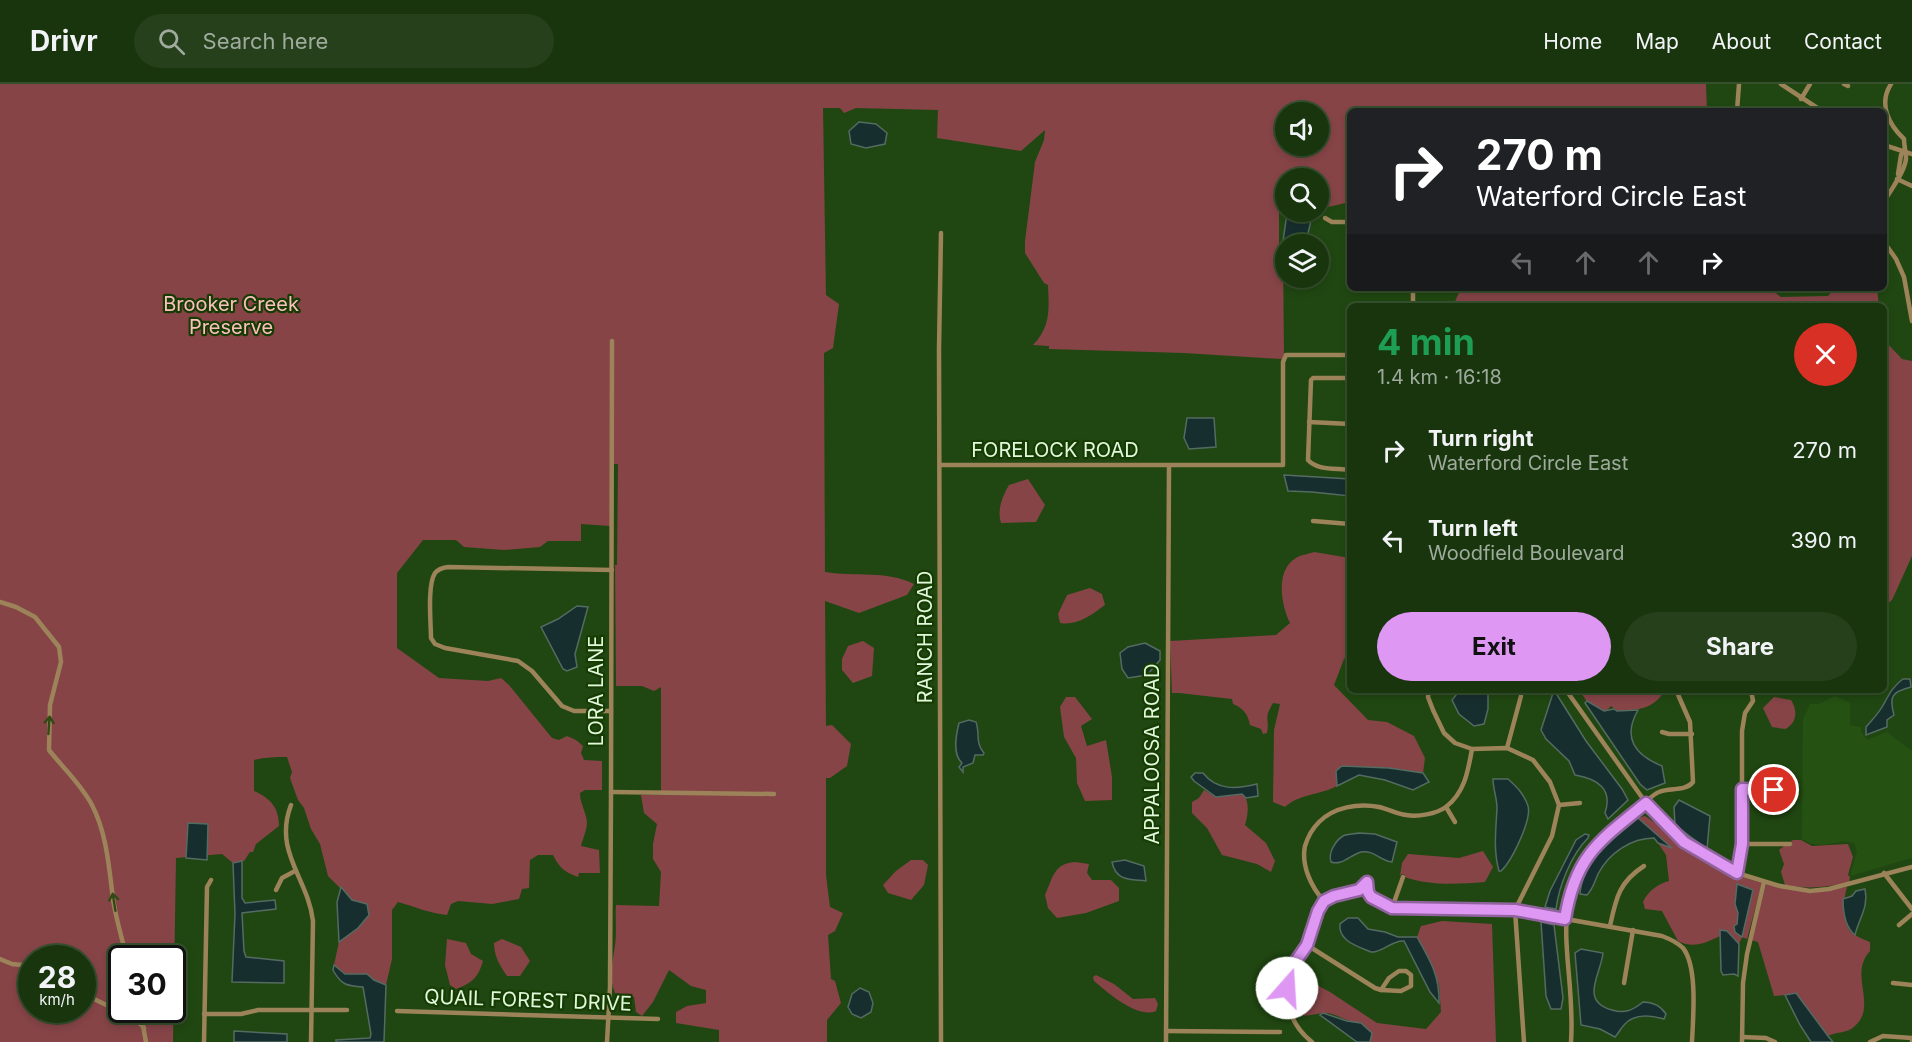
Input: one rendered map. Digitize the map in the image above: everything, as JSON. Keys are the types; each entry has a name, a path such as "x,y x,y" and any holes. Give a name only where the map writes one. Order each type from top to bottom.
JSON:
{"street":[{"path":"1737,108 1739,84"},
{"path":"1780,84 1817,108"},
{"path":"1802,99 1810,84"},
{"path":"1887,197 1905,165 1906,156 1904,139 1888,120 1887,90 1891,84"},
{"path":"1887,146 1912,152"},
{"path":"1897,179 1912,186"},
{"path":"1329,220 1347,222"},
{"name":"RANCH ROAD","path":"941,233 939,349 941,1042"},
{"path":"1887,246 1904,277 1912,321"},
{"name":"LORA LANE","path":"607,1042 610,987 612,341"},
{"name":"FORELOCK ROAD","path":"941,465 1283,465 1283,362 1286,355 1347,355"},
{"path":"1347,378 1313,378 1311,380 1308,460 1319,467 1347,470"},
{"path":"1309,422 1347,424"},
{"name":"APPALOOSA ROAD","path":"1166,1042 1169,466"},
{"path":"1313,521 1347,524"},
{"path":"611,711 568,711 532,671 518,661 445,648 435,644 431,638 431,584 436,572 448,567 612,570"},
{"path":"0,602 35,617 59,647 61,656 50,705 48,746 57,761 90,801 96,815 110,864 114,905 124,945"},
{"path":"1429,693 1428,697 1444,733 1455,743 1472,749 1507,748 1533,760 1550,782 1559,805 1552,836 1515,910 1524,1042"},
{"path":"1568,693 1646,803 1684,842 1737,873 1764,882 1810,891 1829,889 1912,867"},
{"path":"1571,1042 1565,919 1568,899 1580,867 1600,840 1657,792 1685,788 1693,782 1690,722 1677,693"},
{"path":"1737,873 1742,844 1743,725 1745,713 1753,701 1751,693"},
{"path":"1507,748 1521,696"},
{"path":"1662,732 1692,734"},
{"path":"1324,901 1306,870 1304,851 1311,830 1326,815 1335,810 1353,806 1380,807 1405,815 1417,816 1446,807 1464,785 1472,749"},
{"path":"1742,789 1790,790"},
{"path":"611,792 774,794"},
{"path":"1559,805 1580,803"},
{"path":"291,805 288,814 287,844 295,871 304,885 311,904 313,921 311,1042"},
{"path":"1446,807 1455,822"},
{"path":"1742,844 1790,844"},
{"path":"1610,926 1622,885 1631,874 1644,866"},
{"path":"276,890 282,878 295,871"},
{"path":"1884,873 1912,912 1899,925"},
{"path":"1392,908 1403,877"},
{"path":"204,1042 207,887 211,880"},
{"path":"1312,1042 1301,1034 1287,1003 1291,968 1307,945 1318,911 1324,901 1359,890 1367,882 1371,897 1392,908 1515,910 1633,930 1674,940 1689,958 1692,970 1692,1042"},
{"path":"1764,882 1747,954 1743,983 1742,1039 1766,1038 1774,1042"},
{"path":"1624,983 1633,930"},
{"path":"1307,945 1381,990 1395,992 1408,989 1412,983 1412,975 1406,971 1399,971 1389,978 1381,990"},
{"path":"0,959 18,965"},
{"path":"1893,983 1912,985"},
{"path":"204,1014 241,1014 258,1010 347,1010"},
{"name":"QUAIL FOREST DRIVE","path":"397,1011 658,1019"},
{"path":"141,1023 144,1028"},
{"path":"143,1023 146,1042"},
{"path":"1166,1031 1280,1032"},
{"path":"1870,1042 1883,1036 1912,1040"}],"shaded area":[{"path":"1835,696 1850,703 1850,725 1861,727 1861,732 1867,740 1887,732 1912,751 1912,858 1850,876 1857,851 1854,843 1843,841 1825,845 1812,844 1802,839 1803,719 1810,704 1819,704"}],"green space":[{"name":"Brooker Creek Preserve","path":"0,84 1706,84 1707,108 1347,108 1347,203 1329,207 1329,168 1275,168 1275,222 1279,222 1279,234 1275,234 1275,288 1283,288 1284,354 1282,359 1049,349 1049,346 1033,345 1043,331 1048,317 1048,285 1044,283 1025,253 1025,241 1035,162 1044,140 1045,130 1021,151 937,138 938,110 856,108 844,113 840,108 823,108 826,295 839,304 833,348 824,353 825,572 881,575 914,584 907,595 859,613 825,601 826,726 832,725 851,744 847,766 830,778 826,778 826,875 830,907 843,913 835,931 828,935 831,979 835,981 841,1003 827,1020 827,1042 719,1042 719,1030 676,1023 676,1012 687,1006 706,1003 706,990 691,986 669,970 653,1002 642,1016 636,1012 634,997 615,993 611,975 616,940 616,905 659,906 661,872 653,859 657,824 644,813 641,795 664,795 661,791 661,687 654,691 642,686 616,686 615,565 617,565 618,464 614,464 610,526 581,524 581,541 548,541 540,547 504,550 464,547 456,540 423,540 397,573 397,648 439,678 488,681 501,678 552,738 559,740 567,736 576,740 583,746 581,753 584,760 602,761 602,790 585,790 580,793 587,822 581,846 599,850 600,873 579,873 578,877 562,869 553,855 538,855 530,860 529,888 522,889 519,899 492,904 458,901 451,904 447,915 398,902 392,910 392,959 386,985 367,974 346,974 334,965 339,942 358,928 352,900 328,876 320,844 311,829 290,778 292,772 287,757 254,760 254,791 265,797 275,808 279,826 256,844 253,852 250,852 244,861 233,863 222,854 176,858 175,945 108,945 108,1023 173,1023 173,1042 0,1042"},
{"path":"1460,291 1773,291 1781,297 1828,296 1832,291 1877,291 1879,303 1454,303"},
{"path":"1887,343 1902,359 1912,361 1912,556 1892,600 1887,604"},
{"path":"1028,479 1045,505 1036,522 1001,523 1001,504 1009,485"},
{"path":"1314,552 1347,558 1347,656 1334,685 1368,720 1387,722 1414,736 1425,758 1423,773 1389,768 1342,766 1336,771 1337,786 1303,797 1285,807 1273,802 1274,730 1280,704 1273,703 1267,716 1267,733 1263,734 1261,729 1250,725 1246,715 1233,704 1232,699 1172,693 1170,641 1276,635 1290,623 1282,598 1282,579 1289,564 1300,556"},
{"path":"1090,588 1102,594 1105,605 1073,623 1060,623 1058,614 1067,595"},
{"path":"863,641 874,648 872,676 853,683 842,670 842,659 848,646"},
{"path":"1581,693 1663,693 1656,702 1644,708 1617,711 1611,706 1599,719"},
{"path":"1066,697 1075,697 1092,719 1081,726 1087,746 1106,740 1112,777 1112,800 1085,801 1077,783 1076,758 1064,737 1060,707"},
{"path":"1774,697 1791,700 1795,708 1794,720 1785,729 1772,727 1763,708"},
{"path":"1204,790 1216,797 1243,794 1248,805 1245,825 1266,843 1275,861 1271,872 1257,864 1222,855 1207,828 1192,813 1192,802 1199,798"},
{"path":"1645,816 1713,863 1735,875 1762,883 1747,939 1742,937 1739,944 1727,931 1720,930 1720,936 1704,943 1689,945 1678,941 1662,911 1645,909 1643,902 1648,894 1657,886 1669,881 1666,855 1658,843 1671,847 1638,818"},
{"path":"1801,840 1812,846 1848,844 1853,857 1848,875 1849,882 1817,887 1785,885 1781,872 1784,864 1779,850 1784,846 1792,846 1790,842"},
{"path":"1483,851 1493,867 1485,882 1435,883 1414,880 1402,874 1400,876 1402,863 1408,854 1459,858"},
{"path":"911,860 923,860 928,865 924,885 911,900 888,893 883,885"},
{"path":"1075,862 1089,864 1087,873 1092,880 1111,880 1119,888 1119,901 1086,913 1057,918 1048,908 1045,895 1058,869"},
{"path":"1766,884 1810,893 1847,887 1844,904 1846,924 1852,933 1870,942 1870,951 1864,960 1862,970 1864,1009 1861,1018 1852,1029 1828,1036 1796,994 1774,996 1758,942 1751,940"},
{"path":"1442,921 1492,924 1496,1042 1370,1042 1361,1023 1327,1013 1303,1015 1294,1013 1292,1005 1295,1001 1295,983 1305,979 1330,992 1377,1023 1426,1029 1441,1012 1439,985 1432,965 1417,937 1421,926"},
{"path":"447,939 466,943 471,954 483,961 474,979 456,989 450,985 445,965"},
{"path":"502,939 521,947 530,961 520,976 507,976 498,961 494,943"},
{"path":"1096,975 1114,984 1133,999 1155,998 1158,1004 1156,1011 1141,1011 1123,1004 1094,981 1093,977"}],"water":[{"path":"859,122 876,124 887,133 885,144 866,148 851,144 849,131"},
{"path":"1286,222 1311,222 1308,234 1284,234"},
{"path":"1187,418 1214,418 1216,447 1189,449 1184,438"},
{"path":"1284,475 1347,479 1347,496 1288,491"},
{"path":"577,606 588,607 575,654 577,667 567,671 563,669 541,627"},
{"path":"1145,643 1160,651 1160,660 1147,675 1128,678 1122,669 1120,653 1128,647"},
{"path":"1903,679 1910,679 1911,687 1893,696 1894,715 1887,720 1887,727 1866,735 1866,727 1880,710 1893,688"},
{"path":"1458,693 1488,693 1488,709 1484,724 1474,726 1459,714 1452,700"},
{"path":"1553,693 1556,693 1586,741 1628,800 1608,819 1605,813 1607,798 1602,786 1591,779 1575,775 1569,761 1546,739 1541,730"},
{"path":"1587,701 1604,711 1638,710 1633,720 1631,737 1638,751 1662,766 1665,783 1647,790 1640,784 1585,703"},
{"path":"969,720 976,722 979,742 984,753 975,755 973,763 963,767 963,772 959,767 962,763 957,755 956,739 959,723"},
{"path":"1342,766 1389,768 1423,773 1429,782 1413,790 1385,780 1359,775 1337,786 1336,771"},
{"path":"1195,773 1203,773 1221,786 1242,787 1257,784 1258,796 1246,798 1242,794 1216,797 1194,781 1191,777"},
{"path":"1493,779 1508,779 1520,791 1528,806 1527,820 1520,840 1501,871 1499,871 1496,855 1497,808"},
{"path":"1679,800 1710,816 1707,849 1675,825 1674,807"},
{"path":"1638,818 1672,848 1658,843 1654,838 1629,844 1614,853 1603,866 1587,895 1580,894 1582,882 1593,860"},
{"path":"188,823 208,824 207,860 186,858"},
{"path":"1375,834 1397,842 1392,862 1374,854 1361,852 1339,863 1331,862 1331,851 1337,841 1345,835"},
{"path":"1585,834 1589,835 1588,838 1576,853 1567,871 1556,909 1545,907 1550,891 1576,840"},
{"path":"1125,860 1144,866 1146,881 1124,878 1117,873 1112,862"},
{"path":"242,861 242,898 245,903 275,900 276,909 242,913 246,957 284,961 284,983 232,982 235,914 233,863"},
{"path":"1737,884 1753,890 1742,937 1735,932 1734,926 1737,924 1738,913 1735,904"},
{"path":"341,887 352,900 367,904 369,915 358,928 339,942 337,902"},
{"path":"1865,889 1865,907 1855,935 1847,923 1843,899 1852,896 1856,891"},
{"path":"1348,918 1358,918 1368,929 1398,937 1417,937 1436,976 1439,1003 1430,992 1404,941 1395,942 1379,951 1371,952 1350,942 1342,935 1340,924"},
{"path":"1541,922 1554,925 1563,998 1561,1009 1551,1009 1546,996"},
{"path":"1720,930 1727,931 1739,944 1738,976 1723,975 1721,971"},
{"path":"1581,949 1603,953 1594,986 1596,1000 1602,1006 1625,1011 1643,1002 1650,1003 1659,1006 1664,1011 1666,1014 1664,1019 1648,1016 1632,1018 1615,1037 1600,1029 1581,1025 1575,953"},
{"path":"334,965 345,974 367,974 386,985 384,1042 336,1042 336,1040 370,1038 371,1034 363,987 342,982 333,970"},
{"path":"860,988 869,992 873,1003 871,1012 861,1018 852,1014 848,1007 852,994"},
{"path":"1796,993 1833,1042 1811,1042 1785,995"},
{"path":"1323,1013 1361,1023 1372,1033 1370,1042 1357,1042 1320,1015"},
{"path":"234,1031 287,1034 287,1042 234,1042"}],"route":[{"path":"1287,988 1291,968 1307,945 1318,911 1324,901 1346,892 1359,890 1367,882 1371,897 1392,908 1491,908 1565,919 1568,899 1580,867 1600,840 1646,803 1684,842 1737,873 1742,844 1742,789 1774,790"}]}
